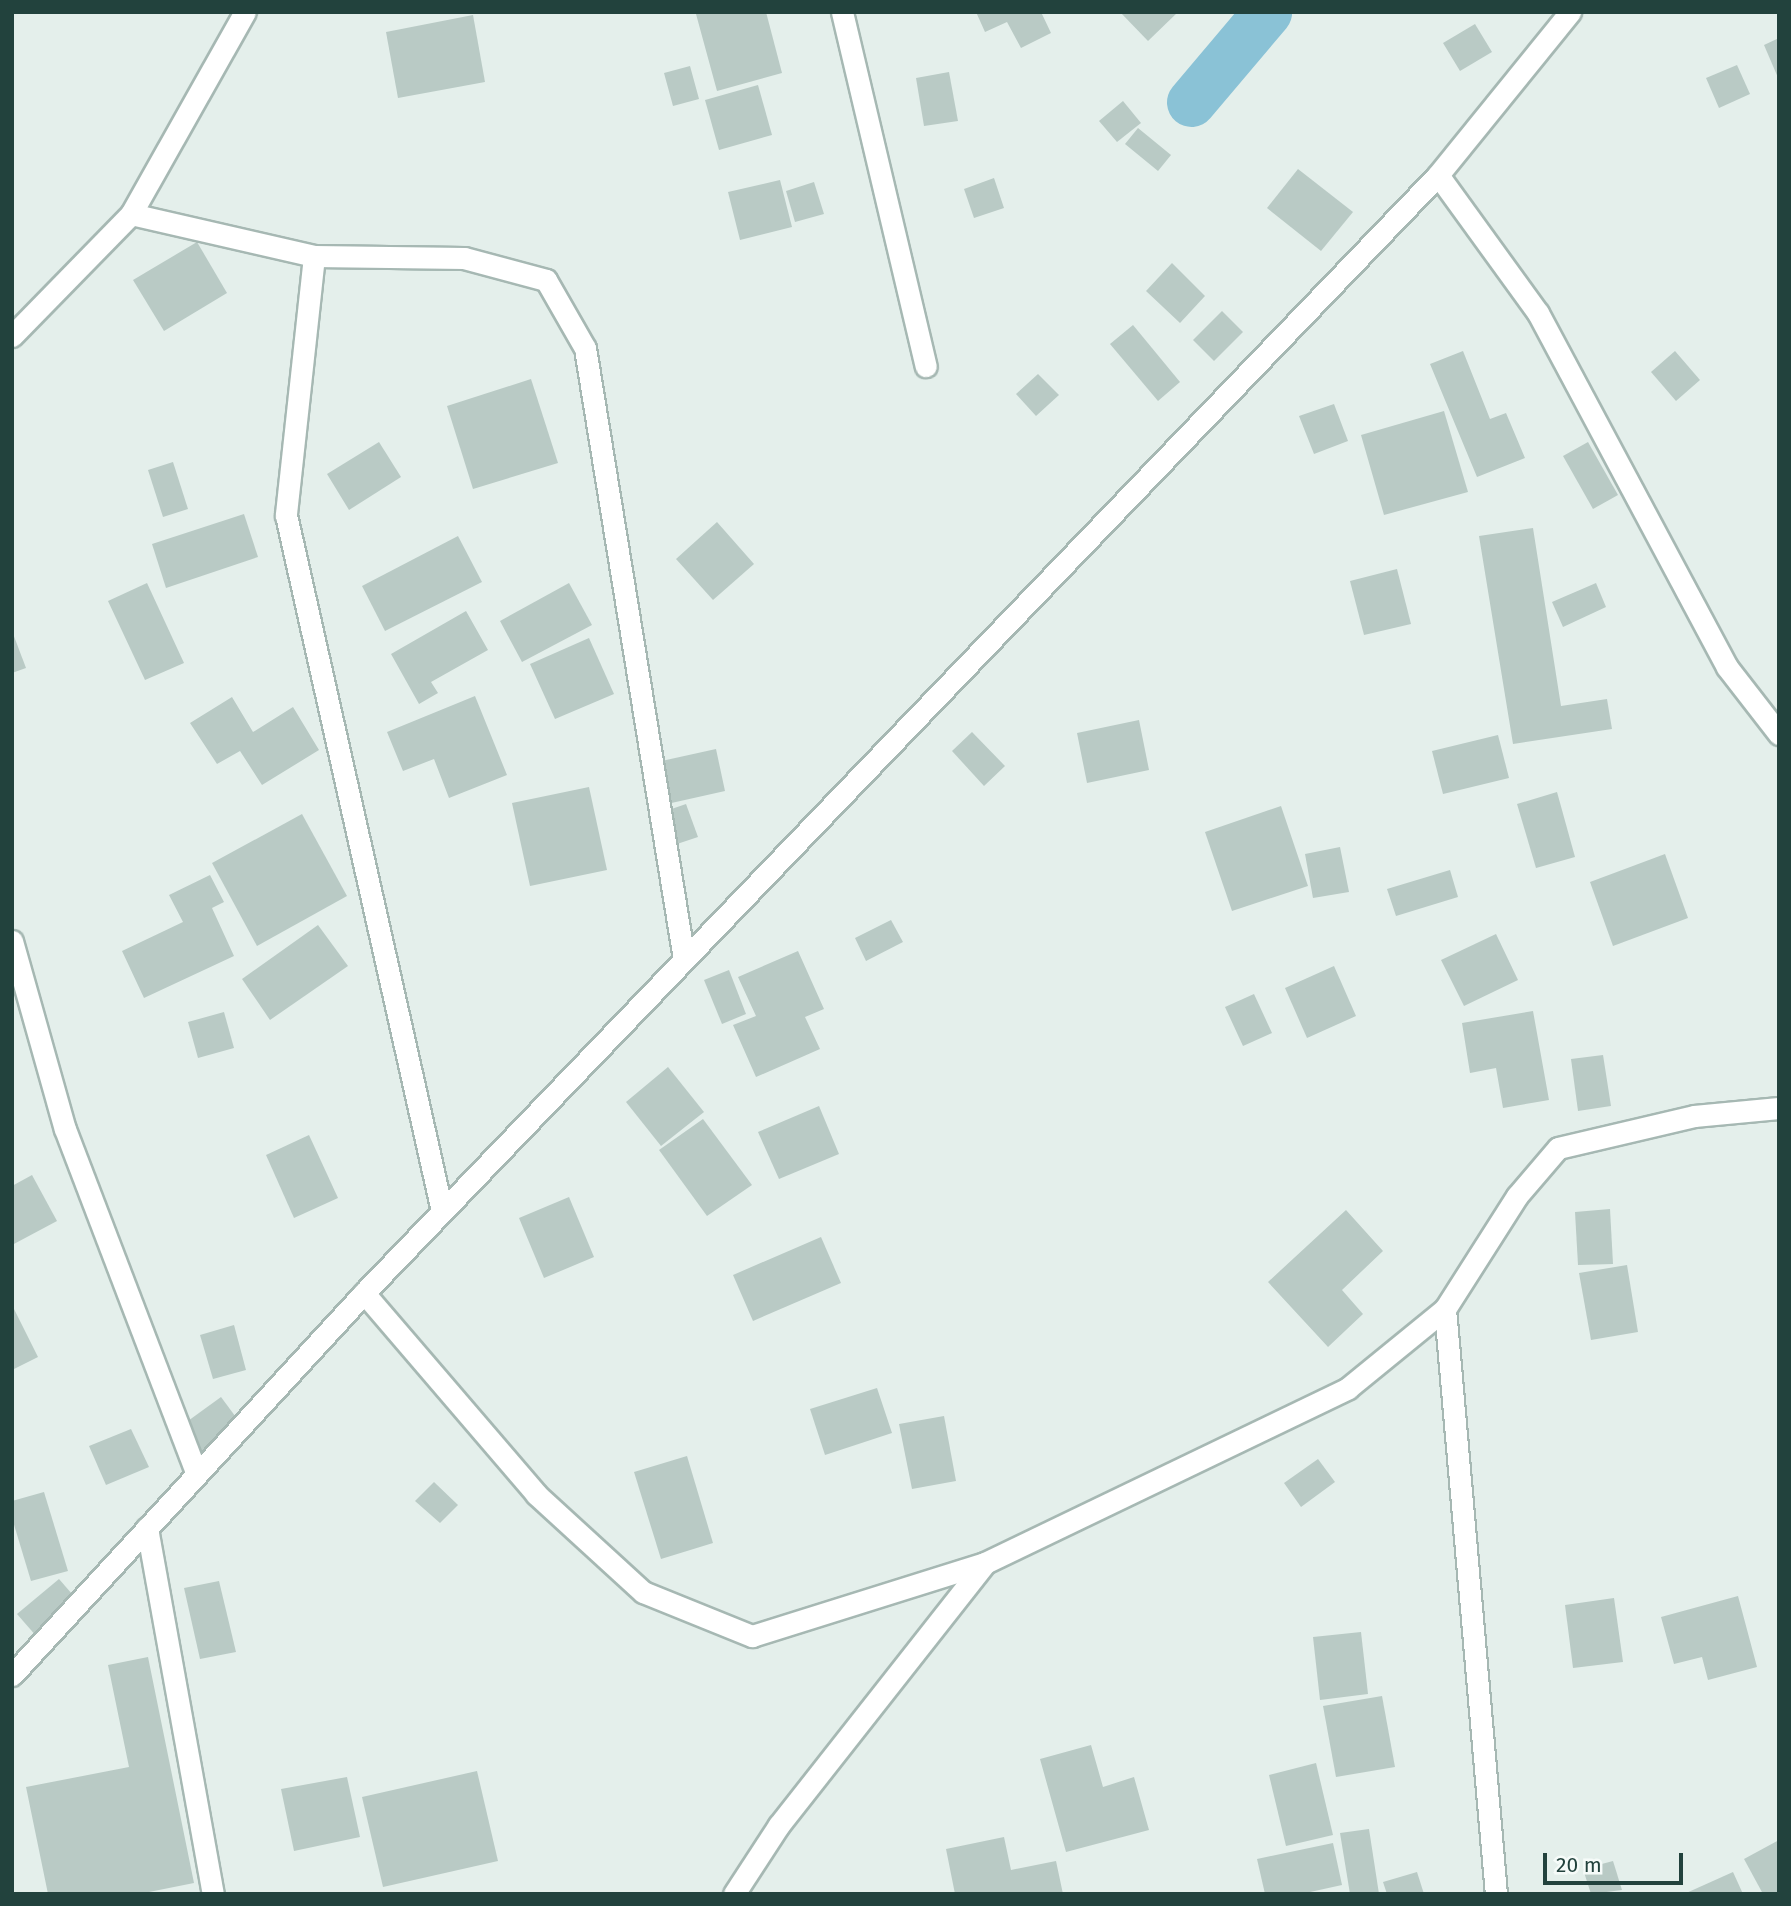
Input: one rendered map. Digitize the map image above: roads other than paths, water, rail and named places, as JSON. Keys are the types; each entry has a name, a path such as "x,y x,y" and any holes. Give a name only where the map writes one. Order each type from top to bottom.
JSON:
{"street":[{"path":"12,336 131,214 245,12"},
{"path":"842,12 926,366"},
{"path":"12,1675 364,1293 1438,175 1570,12"},
{"path":"1438,175 1538,313 1727,667 1779,733"},
{"path":"131,214 314,256 464,258 546,280 585,348 684,959"},
{"path":"314,256 286,515 442,1211"},
{"path":"12,941 65,1129 197,1474"},
{"path":"364,1293 536,1494 643,1592 752,1636 985,1563 1348,1388 1445,1309 1517,1196 1558,1148 1694,1116 1779,1108"},
{"path":"1445,1309 1496,1894"},
{"path":"147,1528 213,1894"},
{"path":"734,1894 779,1825 985,1563"}],"waterway":[{"path":"1191,102 1267,12"}]}
